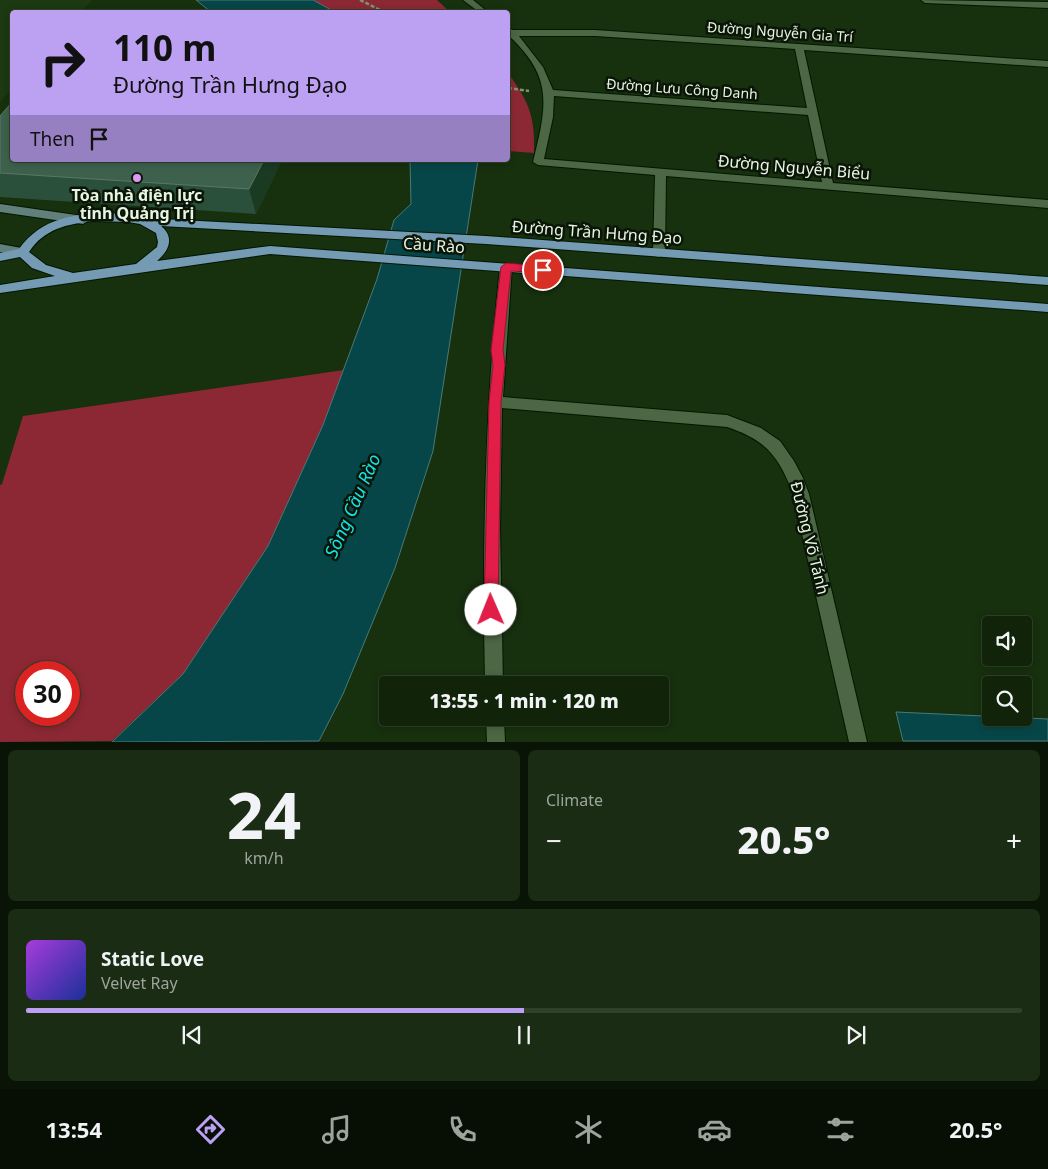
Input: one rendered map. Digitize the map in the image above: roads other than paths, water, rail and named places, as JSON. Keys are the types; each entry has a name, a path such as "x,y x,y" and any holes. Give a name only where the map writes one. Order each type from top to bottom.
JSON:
{"main road":[{"path":"0,208 83,220"},
{"name":"Đường Trần Hưng Đạo","path":"86,275 52,272 39,268 29,260 24,252 34,236 43,230 66,222 116,217 144,221 486,240 1048,281"},
{"name":"Đường Trần Hưng Đạo","path":"125,269 145,263 163,248 166,240 164,235 153,225 144,221"},
{"path":"0,248 24,252"},
{"name":"Đường Trần Hưng Đạo","path":"0,289 125,269 270,250 385,257"},
{"path":"0,257 24,252"},
{"name":"Cầu Rào","path":"385,257 506,267"},
{"path":"506,267 1048,308"}],"street":[{"path":"467,0 481,10"},
{"path":"925,0 1048,6"},
{"name":"Đường Nguyễn Gia Trí","path":"510,32 595,33 1048,64"},
{"path":"510,33 535,63 549,94"},
{"path":"798,47 828,186"},
{"name":"Đường Lưu Công Danh","path":"549,94 813,112"},
{"name":"Đường Nguyễn Biểu","path":"549,94 547,121 538,162 1048,204"},
{"path":"658,253 661,172"},
{"path":"494,676 490,592 495,402 499,365 497,350 506,267"},
{"name":"Đường Võ Tánh","path":"495,402 727,421 756,430 770,440 783,453 793,470 801,494 858,742"},
{"path":"495,726 496,742"}],"water":[{"path":"196,0 313,0 331,10 208,10"},
{"name":"Sông Cầu Rào","path":"410,162 478,162 433,451 395,568 343,694 319,741 112,742 183,674 268,546 323,425 377,279 394,220 411,204"},
{"path":"896,712 982,716 982,726 1032,726 1032,718 1048,719 1048,741 903,741"}],"place":[{"name":"Tòa nhà điện lực tỉnh Quảng Trị","path":"137,178"}]}
